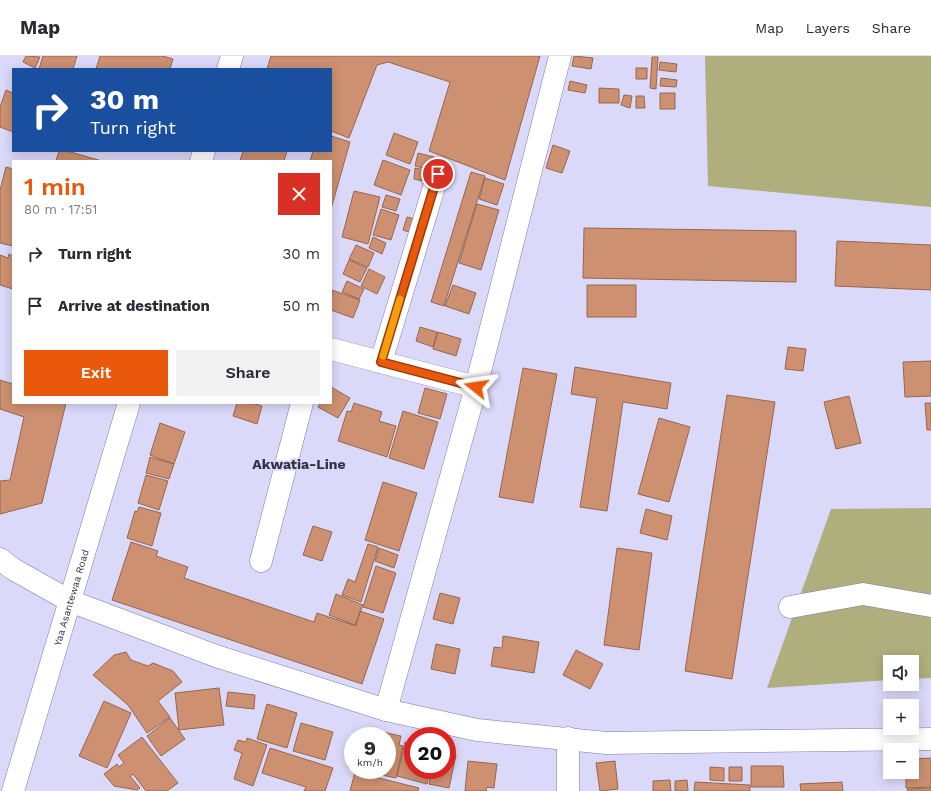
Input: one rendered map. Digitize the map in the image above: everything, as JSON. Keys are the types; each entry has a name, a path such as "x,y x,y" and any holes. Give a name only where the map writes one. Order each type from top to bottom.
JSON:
{"street":[{"path":"228,68 232,56"},
{"path":"386,710 476,387 560,56"},
{"path":"381,362 438,174"},
{"path":"332,349 476,387"},
{"name":"Yaa Asantewaa Road","path":"13,791 129,404"},
{"path":"261,562 302,404"},
{"path":"0,559 13,569 70,601 216,656 386,710 477,730 606,743 931,739"},
{"path":"790,607 863,594 931,606"},
{"path":"568,738 568,791"}],"green space":[{"path":"705,56 931,56 931,207 708,186"},
{"path":"931,508 931,678 919,679 919,655 883,655 883,680 767,688 831,509"}],"building":[{"path":"26,56 40,57 35,68 23,62"},
{"path":"43,56 77,56 73,68 39,68"},
{"path":"100,56 163,56 173,59 170,68 96,68"},
{"path":"271,56 540,56 505,180 429,151 450,82 388,62 377,65 349,138 332,131 332,68 267,68"},
{"path":"574,56 593,58 591,69 572,66"},
{"path":"652,57 658,57 656,89 650,88"},
{"path":"660,62 677,64 676,72 659,70"},
{"path":"636,68 647,68 647,79 636,79"},
{"path":"661,78 677,80 676,87 660,86"},
{"path":"570,81 587,85 585,93 568,90"},
{"path":"599,88 619,89 619,103 599,103"},
{"path":"6,90 12,93 12,132 0,127 0,107"},
{"path":"660,93 675,93 675,109 660,109"},
{"path":"624,95 632,96 630,108 621,105"},
{"path":"636,96 644,96 645,108 636,108"},
{"path":"394,133 418,142 410,164 386,155"},
{"path":"332,136 350,142 332,205 332,160 310,160 313,152 332,152"},
{"path":"553,145 570,151 562,173 546,168"},
{"path":"59,152 70,152 98,160 56,160"},
{"path":"243,152 287,152 284,160 240,160"},
{"path":"418,153 434,157 432,170 415,166"},
{"path":"383,160 410,170 401,195 374,185"},
{"path":"6,167 12,169 12,246 0,243 0,190"},
{"path":"415,168 429,171 427,182 414,179"},
{"path":"471,172 485,176 444,306 431,302"},
{"path":"485,178 504,184 497,205 479,199"},
{"path":"354,191 380,197 368,244 342,237"},
{"path":"386,195 400,199 396,211 382,207"},
{"path":"477,204 499,210 481,270 459,263"},
{"path":"381,209 399,215 391,240 373,235"},
{"path":"407,217 416,219 412,233 403,230"},
{"path":"584,228 796,231 796,282 583,278"},
{"path":"373,237 386,243 382,254 369,248"},
{"path":"837,241 931,245 931,290 835,286"},
{"path":"356,245 374,253 368,267 349,259"},
{"path":"9,254 12,256 12,289 0,285 0,255 8,258"},
{"path":"349,260 367,268 360,282 343,274"},
{"path":"369,269 385,277 377,294 361,286"},
{"path":"347,281 364,289 359,299 342,292"},
{"path":"453,285 476,293 469,314 445,306"},
{"path":"587,285 636,285 636,317 587,317"},
{"path":"332,290 360,300 353,318 332,310"},
{"path":"420,327 437,332 433,347 416,341"},
{"path":"438,332 461,339 456,356 433,349"},
{"path":"788,347 806,349 803,371 785,369"},
{"path":"931,361 931,396 905,397 903,362"},
{"path":"575,367 671,383 667,409 623,402 607,511 580,507 597,398 571,394"},
{"path":"523,368 557,374 533,503 499,497"},
{"path":"0,380 12,384 12,404 66,404 42,503 0,514 0,481 10,480 24,417 0,409"},
{"path":"332,388 350,398 338,418 318,407 320,404 332,404"},
{"path":"425,388 447,394 440,419 418,413"},
{"path":"727,395 775,402 732,679 685,671"},
{"path":"849,396 861,443 836,449 824,402"},
{"path":"354,403 382,412 379,421 396,426 387,457 338,441 347,411 351,412"},
{"path":"925,403 931,403 931,430 927,430"},
{"path":"237,404 255,404 262,406 257,424 233,416"},
{"path":"403,411 438,422 424,469 389,458"},
{"path":"659,418 690,427 669,502 638,494"},
{"path":"160,423 185,432 174,464 150,455"},
{"path":"150,457 174,464 169,479 146,473"},
{"path":"146,475 168,481 159,510 138,503"},
{"path":"383,482 417,493 399,551 365,540"},
{"path":"139,507 161,513 152,546 127,538 135,511 137,512"},
{"path":"646,509 672,516 667,540 640,533"},
{"path":"313,526 332,532 322,561 303,555"},
{"path":"131,542 158,551 156,556 188,567 184,578 314,622 317,613 356,626 360,611 384,619 362,684 112,600"},
{"path":"368,544 378,547 361,602 342,595 348,579 355,582"},
{"path":"379,548 398,555 394,568 375,561"},
{"path":"617,548 652,553 639,650 604,645"},
{"path":"376,566 396,573 383,613 363,607"},
{"path":"440,593 460,598 453,624 433,619"},
{"path":"336,594 363,605 355,625 329,615"},
{"path":"503,636 539,642 534,673 491,666 494,647 502,648"},
{"path":"436,644 460,649 455,674 431,669"},
{"path":"576,650 603,664 590,689 563,675"},
{"path":"126,652 131,660 148,666 153,663 173,671 182,682 158,701 170,717 147,733 128,705 93,675 114,655"},
{"path":"219,688 224,725 179,730 175,693"},
{"path":"228,692 255,695 254,709 226,706"},
{"path":"104,701 131,713 107,768 79,756"},
{"path":"267,704 297,713 287,748 257,739"},
{"path":"170,718 185,739 161,756 147,736"},
{"path":"301,723 333,732 325,760 293,751"},
{"path":"396,735 401,736 399,745 403,746 396,778"},
{"path":"142,737 178,783 167,791 146,791 133,774 130,776 140,788 137,790 114,786 104,774 117,764 119,767 124,763 118,755"},
{"path":"247,738 267,745 253,786 234,779 242,753 234,750 238,740 246,742"},
{"path":"404,746 404,778 397,776"},
{"path":"270,748 333,768 325,791 304,791 306,787 262,773"},
{"path":"931,758 931,787 906,788 906,779 919,779 919,759"},
{"path":"468,761 497,764 494,788 487,787 486,791 465,791"},
{"path":"615,761 618,789 600,791 596,763"},
{"path":"751,766 783,766 784,787 751,787"},
{"path":"710,767 724,768 724,781 710,780"},
{"path":"729,767 742,767 742,781 729,781"},
{"path":"353,779 383,779 419,788 418,791 350,791"},
{"path":"408,779 428,779 427,784"},
{"path":"430,779 451,779 449,788 429,784"},
{"path":"670,780 671,791 653,791 653,781"},
{"path":"687,780 688,791 675,791 675,781"},
{"path":"695,782 750,785 750,791 694,791"},
{"path":"842,782 843,791 801,791 800,784"},
{"path":"931,788 931,791 908,791 907,789"}],"slow traffic":[{"path":"383,356 400,299"}],"district":[{"name":"Akwatia-Line","path":"299,464"}],"route":[{"path":"438,174 381,362 476,387"}]}
